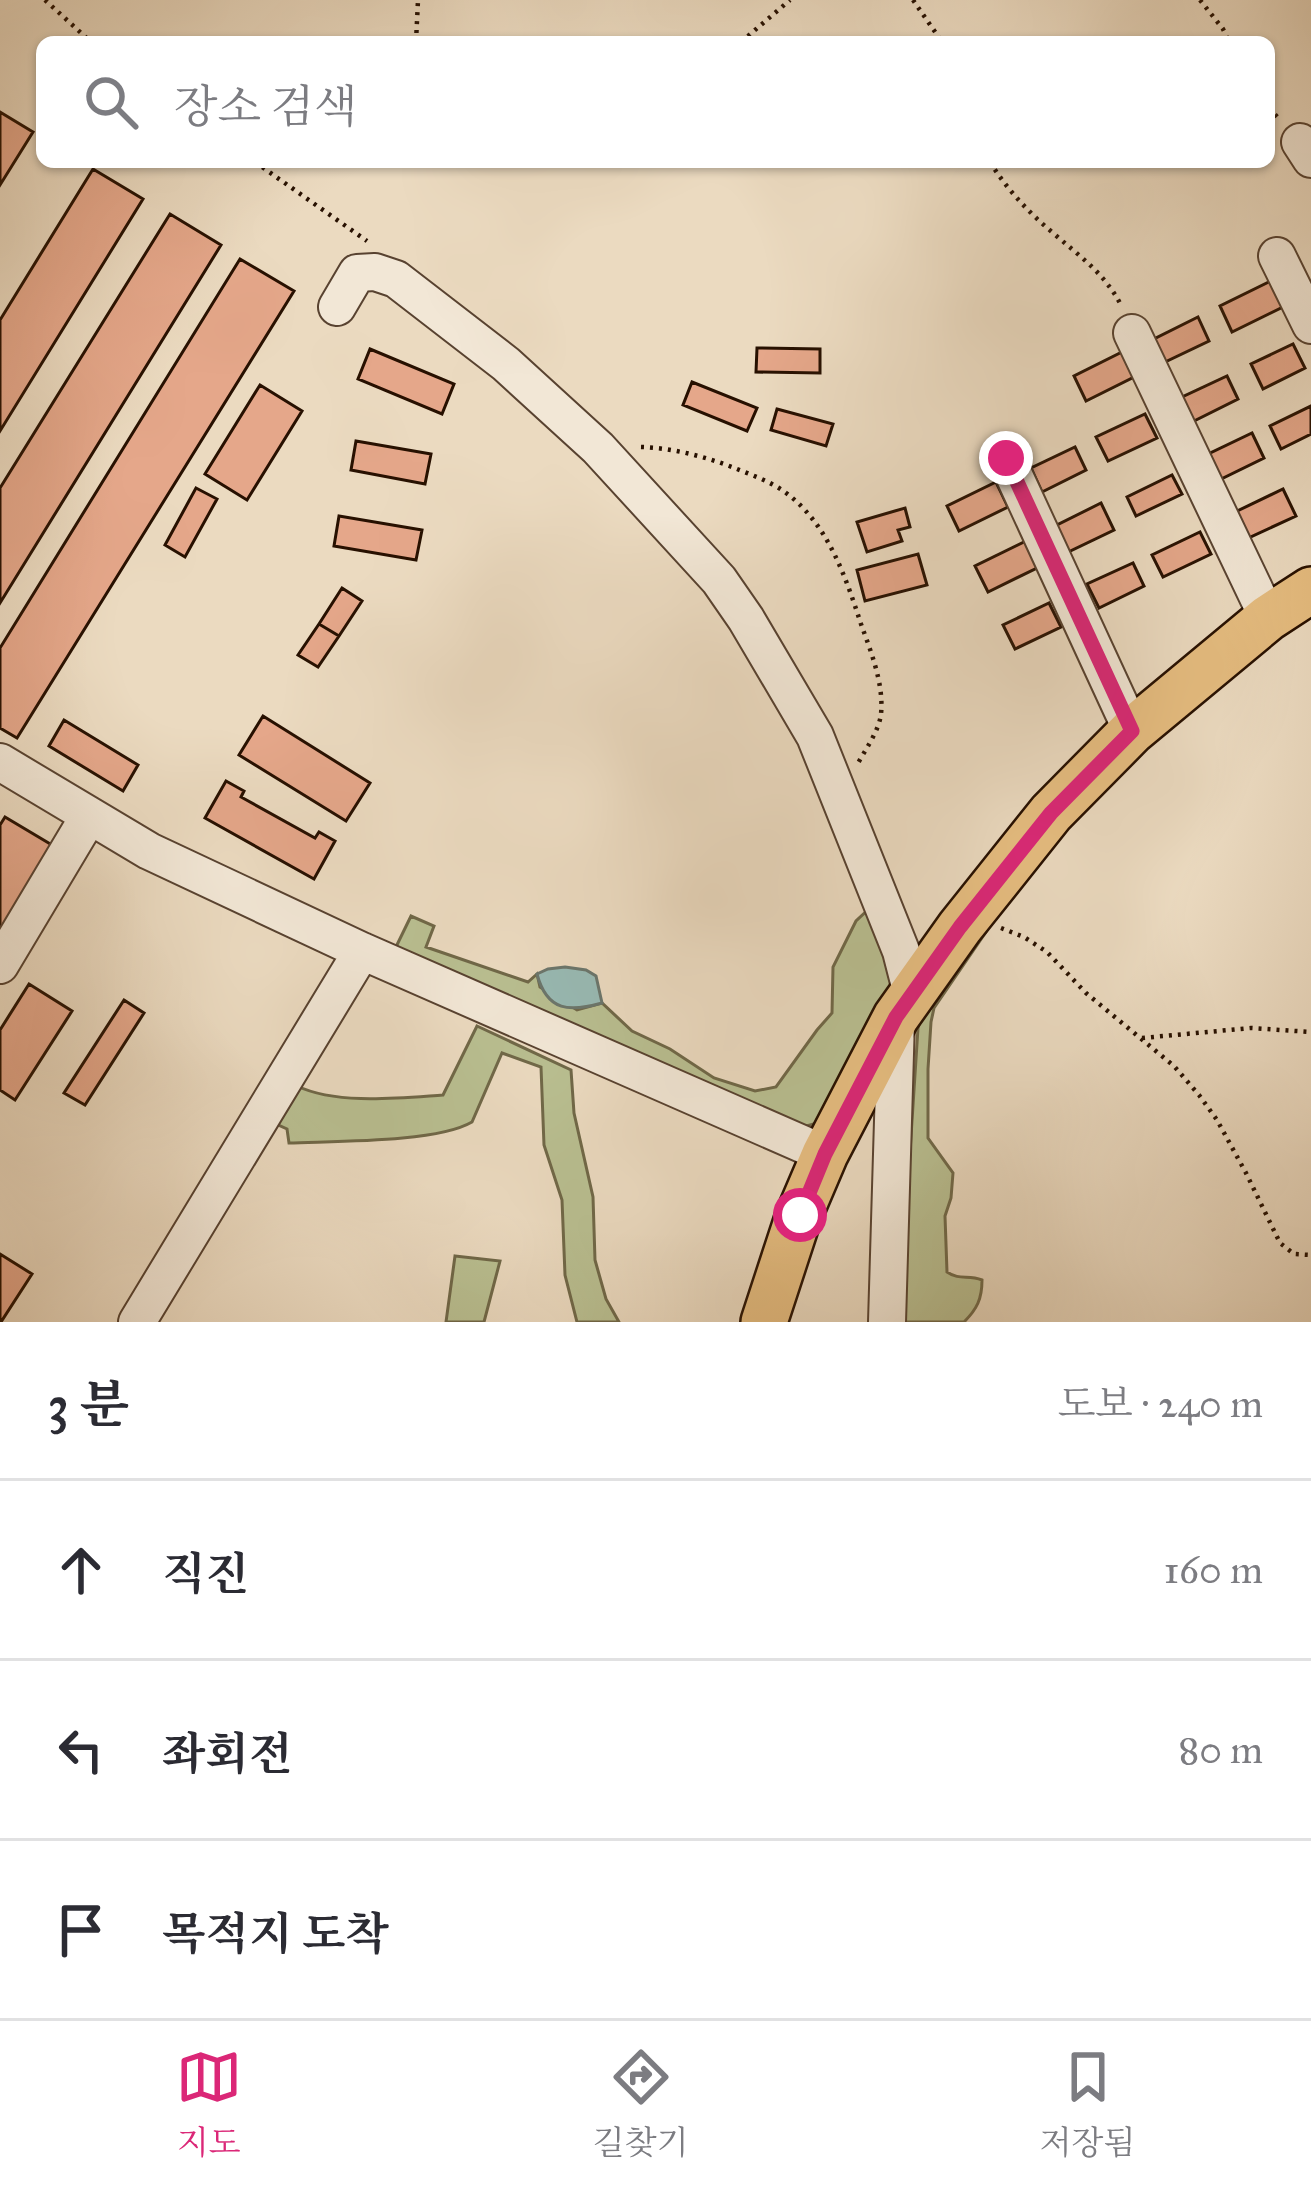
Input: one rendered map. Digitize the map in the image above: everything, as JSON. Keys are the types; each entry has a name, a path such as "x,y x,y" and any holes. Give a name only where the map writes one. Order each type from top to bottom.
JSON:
{"main road":[{"path":"764,1322 825,1154 904,1006 960,927 1051,813 1132,731 1268,618 1311,590"}],"street":[{"path":"1276,256 1311,325"},
{"path":"337,307 358,273 375,272 396,279 506,364 598,448 719,580 814,736 901,950 904,1006 887,1322"},
{"path":"1132,333 1268,618"},
{"path":"1006,458 1132,731"},
{"path":"0,762 148,851 825,1154"},
{"path":"0,964 88,815"},
{"path":"137,1322 362,950"}],"path":[{"path":"45,0 84,36"},
{"path":"416,36 418,0"},
{"path":"748,36 790,0"},
{"path":"913,0 938,36"},
{"path":"1200,0 1226,36"},
{"path":"263,168 369,242 396,279"},
{"path":"994,168 1007,189 1090,262 1120,302 1132,333"},
{"path":"598,448 661,447 714,460 782,490 824,536 847,578 880,687 881,718 840,796"},
{"path":"960,927 996,926 1047,952 1086,993 1174,1066 1217,1120 1280,1243 1294,1254 1311,1255"},
{"path":"1142,1038 1251,1028 1311,1032"}],"green space":[{"path":"871,907 896,986 828,1120 803,1127 393,953 411,916 434,926 426,947 528,982 537,974 540,987 577,1010 602,1003 632,1031 714,1078 755,1091 776,1087 832,1013 833,967 856,921"},
{"path":"986,932 934,1008 928,1069 928,1138 953,1173 945,1216 947,1272 982,1280 981,1293 964,1322 899,1322 918,1028 924,1009 972,934"},
{"path":"477,1026 571,1070 574,1113 593,1197 595,1260 606,1299 619,1322 577,1322 565,1275 562,1200 544,1145 541,1067 502,1053 472,1122 434,1134 289,1143 287,1129 274,1123 297,1086 349,1098 443,1095"},
{"path":"455,1256 500,1261 484,1322 446,1322"}],"water":[{"path":"565,967 596,976 602,1003 570,1008 547,996 537,974"}],"building":[{"path":"0,112 33,132 0,185"},
{"path":"93,169 143,199 0,431 0,320"},
{"path":"170,214 221,245 0,603 0,488"},
{"path":"240,259 294,291 17,738 0,728 0,648"},
{"path":"1279,277 1291,303 1232,332 1220,306"},
{"path":"1198,317 1209,341 1165,362 1154,339"},
{"path":"1293,344 1305,368 1263,389 1251,364"},
{"path":"757,348 820,349 820,373 756,372"},
{"path":"370,349 454,384 442,414 358,379"},
{"path":"1128,349 1140,374 1086,401 1074,376"},
{"path":"1227,376 1238,399 1192,422 1180,398"},
{"path":"692,382 757,408 747,431 683,405"},
{"path":"260,385 302,411 247,500 205,474"},
{"path":"1311,406 1311,434 1281,449 1270,426"},
{"path":"777,409 833,424 826,446 771,430"},
{"path":"1145,414 1157,438 1108,461 1096,437"},
{"path":"1252,433 1264,458 1215,482 1202,457"},
{"path":"356,441 431,454 425,484 351,470"},
{"path":"1075,447 1086,470 1042,492 1031,468"},
{"path":"1172,475 1182,494 1136,516 1127,497"},
{"path":"996,482 1008,507 959,531 947,506"},
{"path":"196,488 217,499 185,557 165,545"},
{"path":"1283,489 1296,516 1244,540 1231,514"},
{"path":"1101,503 1114,530 1064,554 1051,528"},
{"path":"905,508 910,527 898,530 902,541 867,552 857,522"},
{"path":"339,516 422,530 416,560 334,546"},
{"path":"1200,532 1211,554 1163,577 1152,555"},
{"path":"1026,541 1039,567 988,592 975,566"},
{"path":"918,554 927,585 865,601 857,570"},
{"path":"1133,563 1144,586 1099,608 1087,584"},
{"path":"342,588 362,601 339,636 319,624"},
{"path":"1049,603 1061,627 1015,649 1003,625"},
{"path":"319,624 339,636 318,667 298,655"},
{"path":"263,716 370,783 346,821 239,755"},
{"path":"64,720 138,765 123,791 49,746"},
{"path":"226,781 244,791 241,797 315,838 319,832 335,841 314,879 205,818"},
{"path":"5,817 57,848 0,942 0,825"},
{"path":"29,984 72,1011 15,1100 0,1090 0,1030"},
{"path":"124,1000 144,1013 85,1105 64,1093"},
{"path":"0,1254 32,1274 1,1322 0,1322"}],"route":[{"path":"800,1215 825,1154 896,1017 1051,813 1132,731 1006,458"}]}
